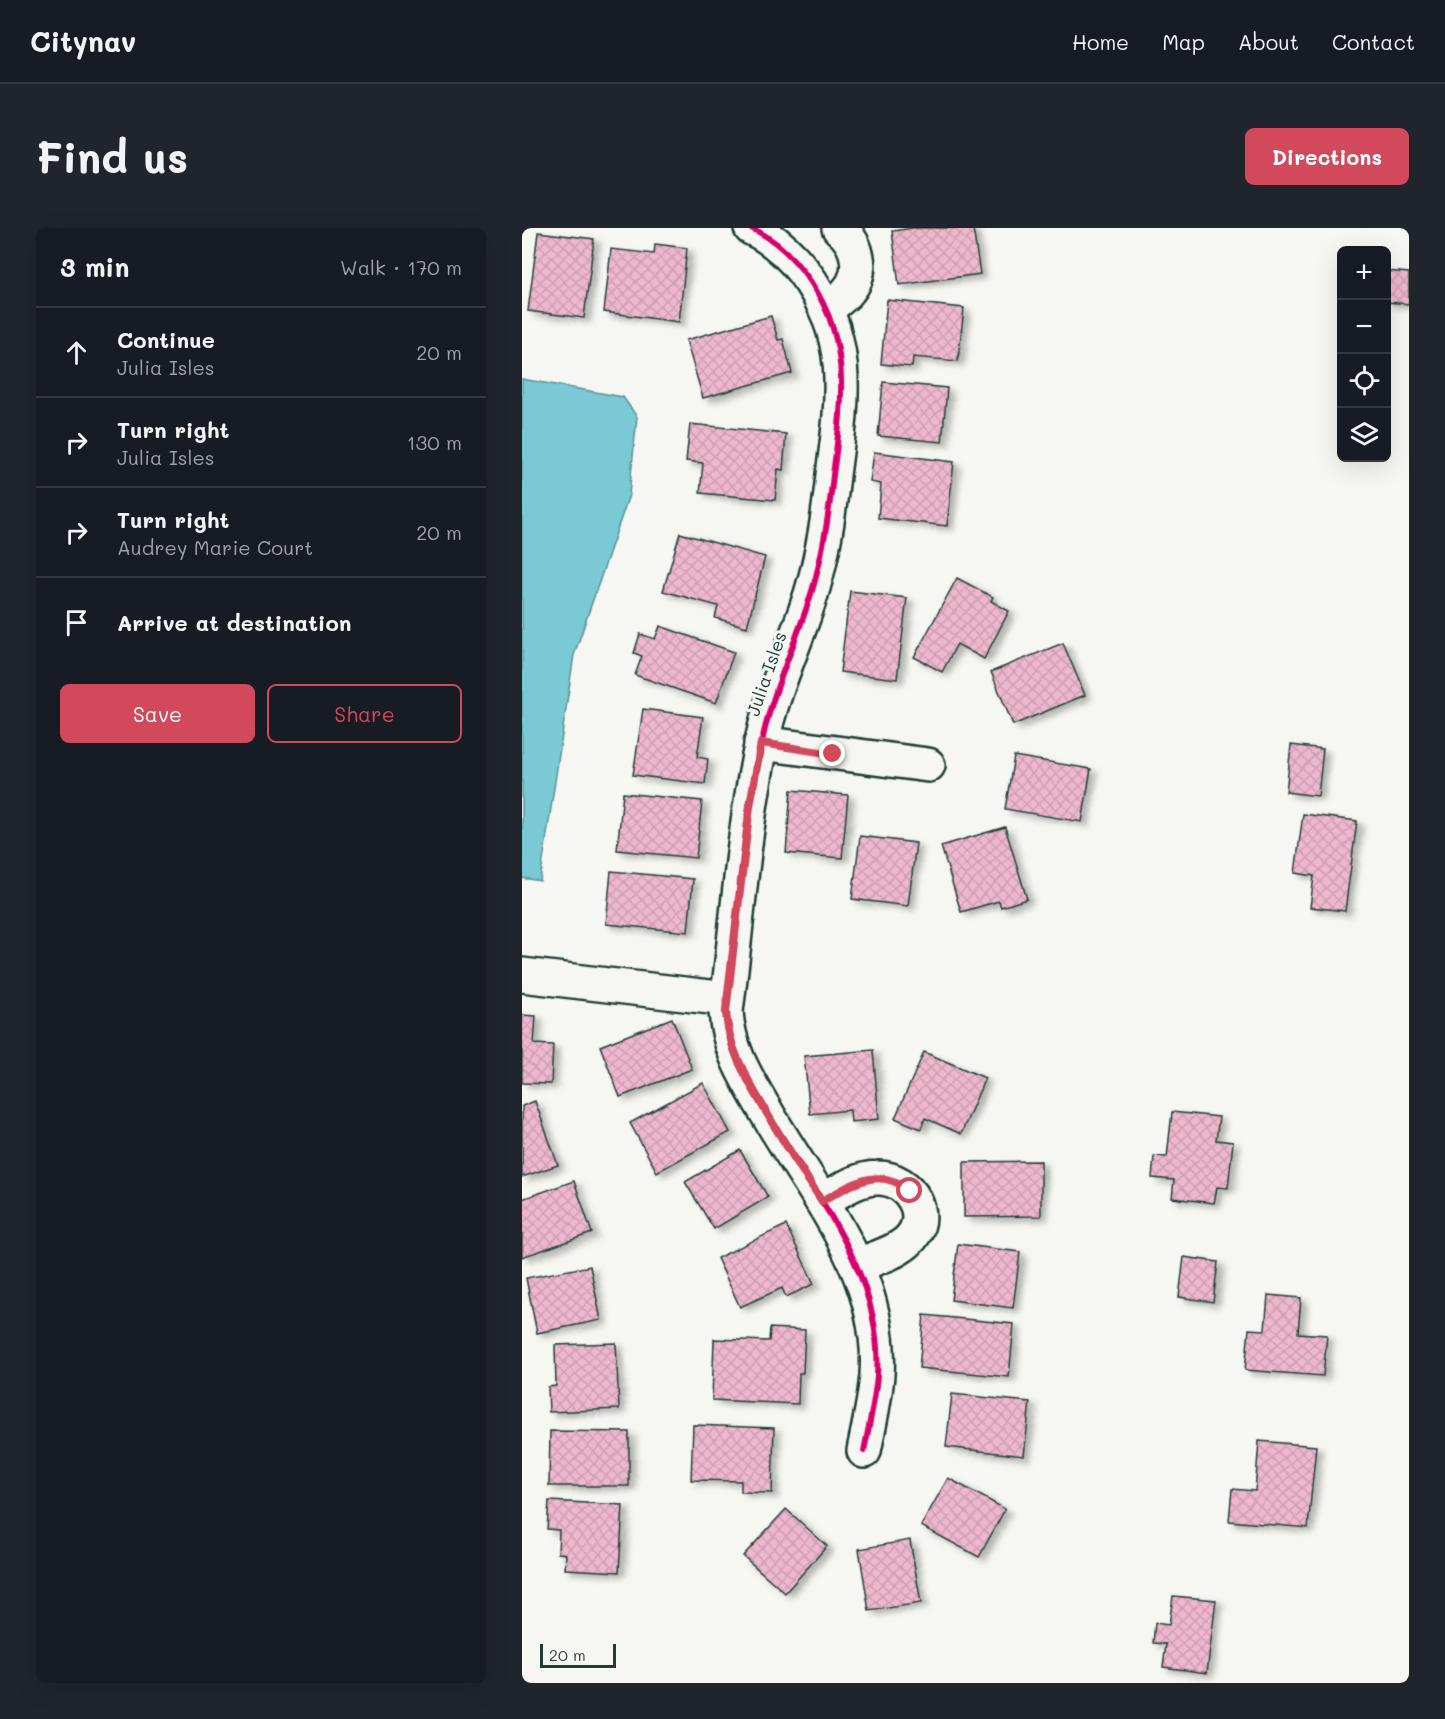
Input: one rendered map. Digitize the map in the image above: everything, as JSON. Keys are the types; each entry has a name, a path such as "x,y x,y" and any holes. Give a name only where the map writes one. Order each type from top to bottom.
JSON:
{"street":[{"path":"827,309 850,289 857,272 857,254 854,246 839,228"},
{"name":"Julia Isles","path":"774,232 827,309 835,334 842,382 829,510 812,590 780,675 761,743 750,805 727,999 727,1024 735,1055 792,1156 835,1221 856,1265 870,1310 877,1360 877,1376 864,1451"},
{"path":"761,743 928,765"},
{"path":"522,975 727,999"},
{"path":"822,1201 851,1185 877,1178 886,1178 902,1185 915,1197 917,1220 908,1241 894,1251 856,1265"}],"water":[{"path":"522,379 623,397 637,417 629,495 574,655 540,881 522,878"}],"building":[{"path":"913,228 973,228 980,274 899,285 892,231"},
{"path":"538,232 594,239 584,318 528,311"},
{"path":"655,244 687,248 679,322 604,312 611,249 654,254"},
{"path":"1391,271 1409,273 1409,304 1391,302"},
{"path":"887,300 964,308 958,361 913,357 912,367 881,364"},
{"path":"771,316 778,340 783,339 792,373 703,398 686,340"},
{"path":"883,382 947,388 942,442 878,436"},
{"path":"690,424 786,434 783,470 778,469 775,500 700,493 703,463 686,461"},
{"path":"874,452 954,462 947,526 878,518 881,484 870,482"},
{"path":"680,533 765,557 747,627 715,618 718,606 663,591"},
{"path":"957,578 993,597 991,601 1009,611 984,659 957,644 942,672 914,657"},
{"path":"850,591 907,598 897,679 840,672"},
{"path":"660,626 734,652 716,703 635,675 642,656 634,653 640,634 655,639"},
{"path":"1063,643 1085,695 1013,725 991,672"},
{"path":"643,709 703,717 697,757 708,759 705,784 633,775"},
{"path":"1291,745 1323,749 1318,796 1286,792"},
{"path":"1014,756 1091,769 1082,822 1005,809"},
{"path":"791,790 848,795 842,858 786,853"},
{"path":"623,793 702,801 696,858 617,850"},
{"path":"1303,814 1357,821 1345,911 1310,907 1314,876 1295,873"},
{"path":"1005,827 1027,899 1001,907 999,901 961,912 941,846"},
{"path":"860,836 916,843 908,906 852,899"},
{"path":"611,871 693,879 688,932 606,924"},
{"path":"522,1015 536,1016 534,1044 553,1045 551,1084 522,1083"},
{"path":"672,1018 692,1069 620,1097 600,1046"},
{"path":"873,1050 879,1119 851,1122 850,1110 810,1114 804,1056"},
{"path":"924,1052 985,1078 961,1134 925,1118 921,1129 895,1118"},
{"path":"703,1083 730,1132 657,1172 630,1123"},
{"path":"535,1101 558,1165 522,1177 522,1106"},
{"path":"1172,1112 1219,1117 1216,1140 1233,1142 1228,1188 1217,1187 1214,1203 1172,1198 1174,1180 1152,1178 1154,1156 1167,1157"},
{"path":"740,1150 768,1197 714,1229 685,1182"},
{"path":"1041,1161 1041,1216 964,1217 964,1162"},
{"path":"574,1181 592,1233 522,1257 522,1199"},
{"path":"786,1225 814,1284 786,1297 782,1288 740,1307 717,1258"},
{"path":"958,1244 1020,1252 1013,1308 951,1300"},
{"path":"1184,1257 1218,1262 1213,1302 1179,1297"},
{"path":"590,1266 601,1320 537,1333 526,1278"},
{"path":"1268,1295 1301,1298 1298,1333 1327,1335 1323,1376 1245,1370 1249,1329 1265,1330"},
{"path":"924,1315 1014,1324 1009,1377 919,1368"},
{"path":"770,1328 805,1330 803,1373 799,1373 798,1404 712,1400 714,1339 769,1341"},
{"path":"616,1343 619,1409 549,1412 548,1387 556,1386 555,1345"},
{"path":"952,1394 1030,1402 1024,1456 946,1447"},
{"path":"693,1425 774,1428 772,1493 741,1492 741,1481 691,1480"},
{"path":"550,1431 629,1432 629,1486 549,1486"},
{"path":"1259,1441 1316,1446 1308,1528 1229,1521 1232,1489 1255,1491"},
{"path":"948,1478 1005,1509 979,1557 921,1526"},
{"path":"549,1501 623,1505 619,1572 565,1569 566,1554 558,1553 559,1530 547,1529"},
{"path":"786,1509 827,1546 785,1593 743,1556"},
{"path":"910,1540 921,1603 869,1611 859,1549"},
{"path":"1173,1596 1216,1600 1207,1673 1163,1667 1166,1644 1153,1643 1155,1623 1169,1625"}],"cycle path":[{"path":"751,228 766,236 786,252 803,271 819,295 837,344 841,394 830,504 819,563 806,610 773,700 756,771 726,1011 731,1039 741,1066 843,1238 870,1303 876,1338 877,1375 864,1451"}],"route":[{"path":"833,754 761,743 750,805 726,1011 729,1038 746,1077 792,1156 822,1201 867,1179 886,1178 910,1191"}]}
